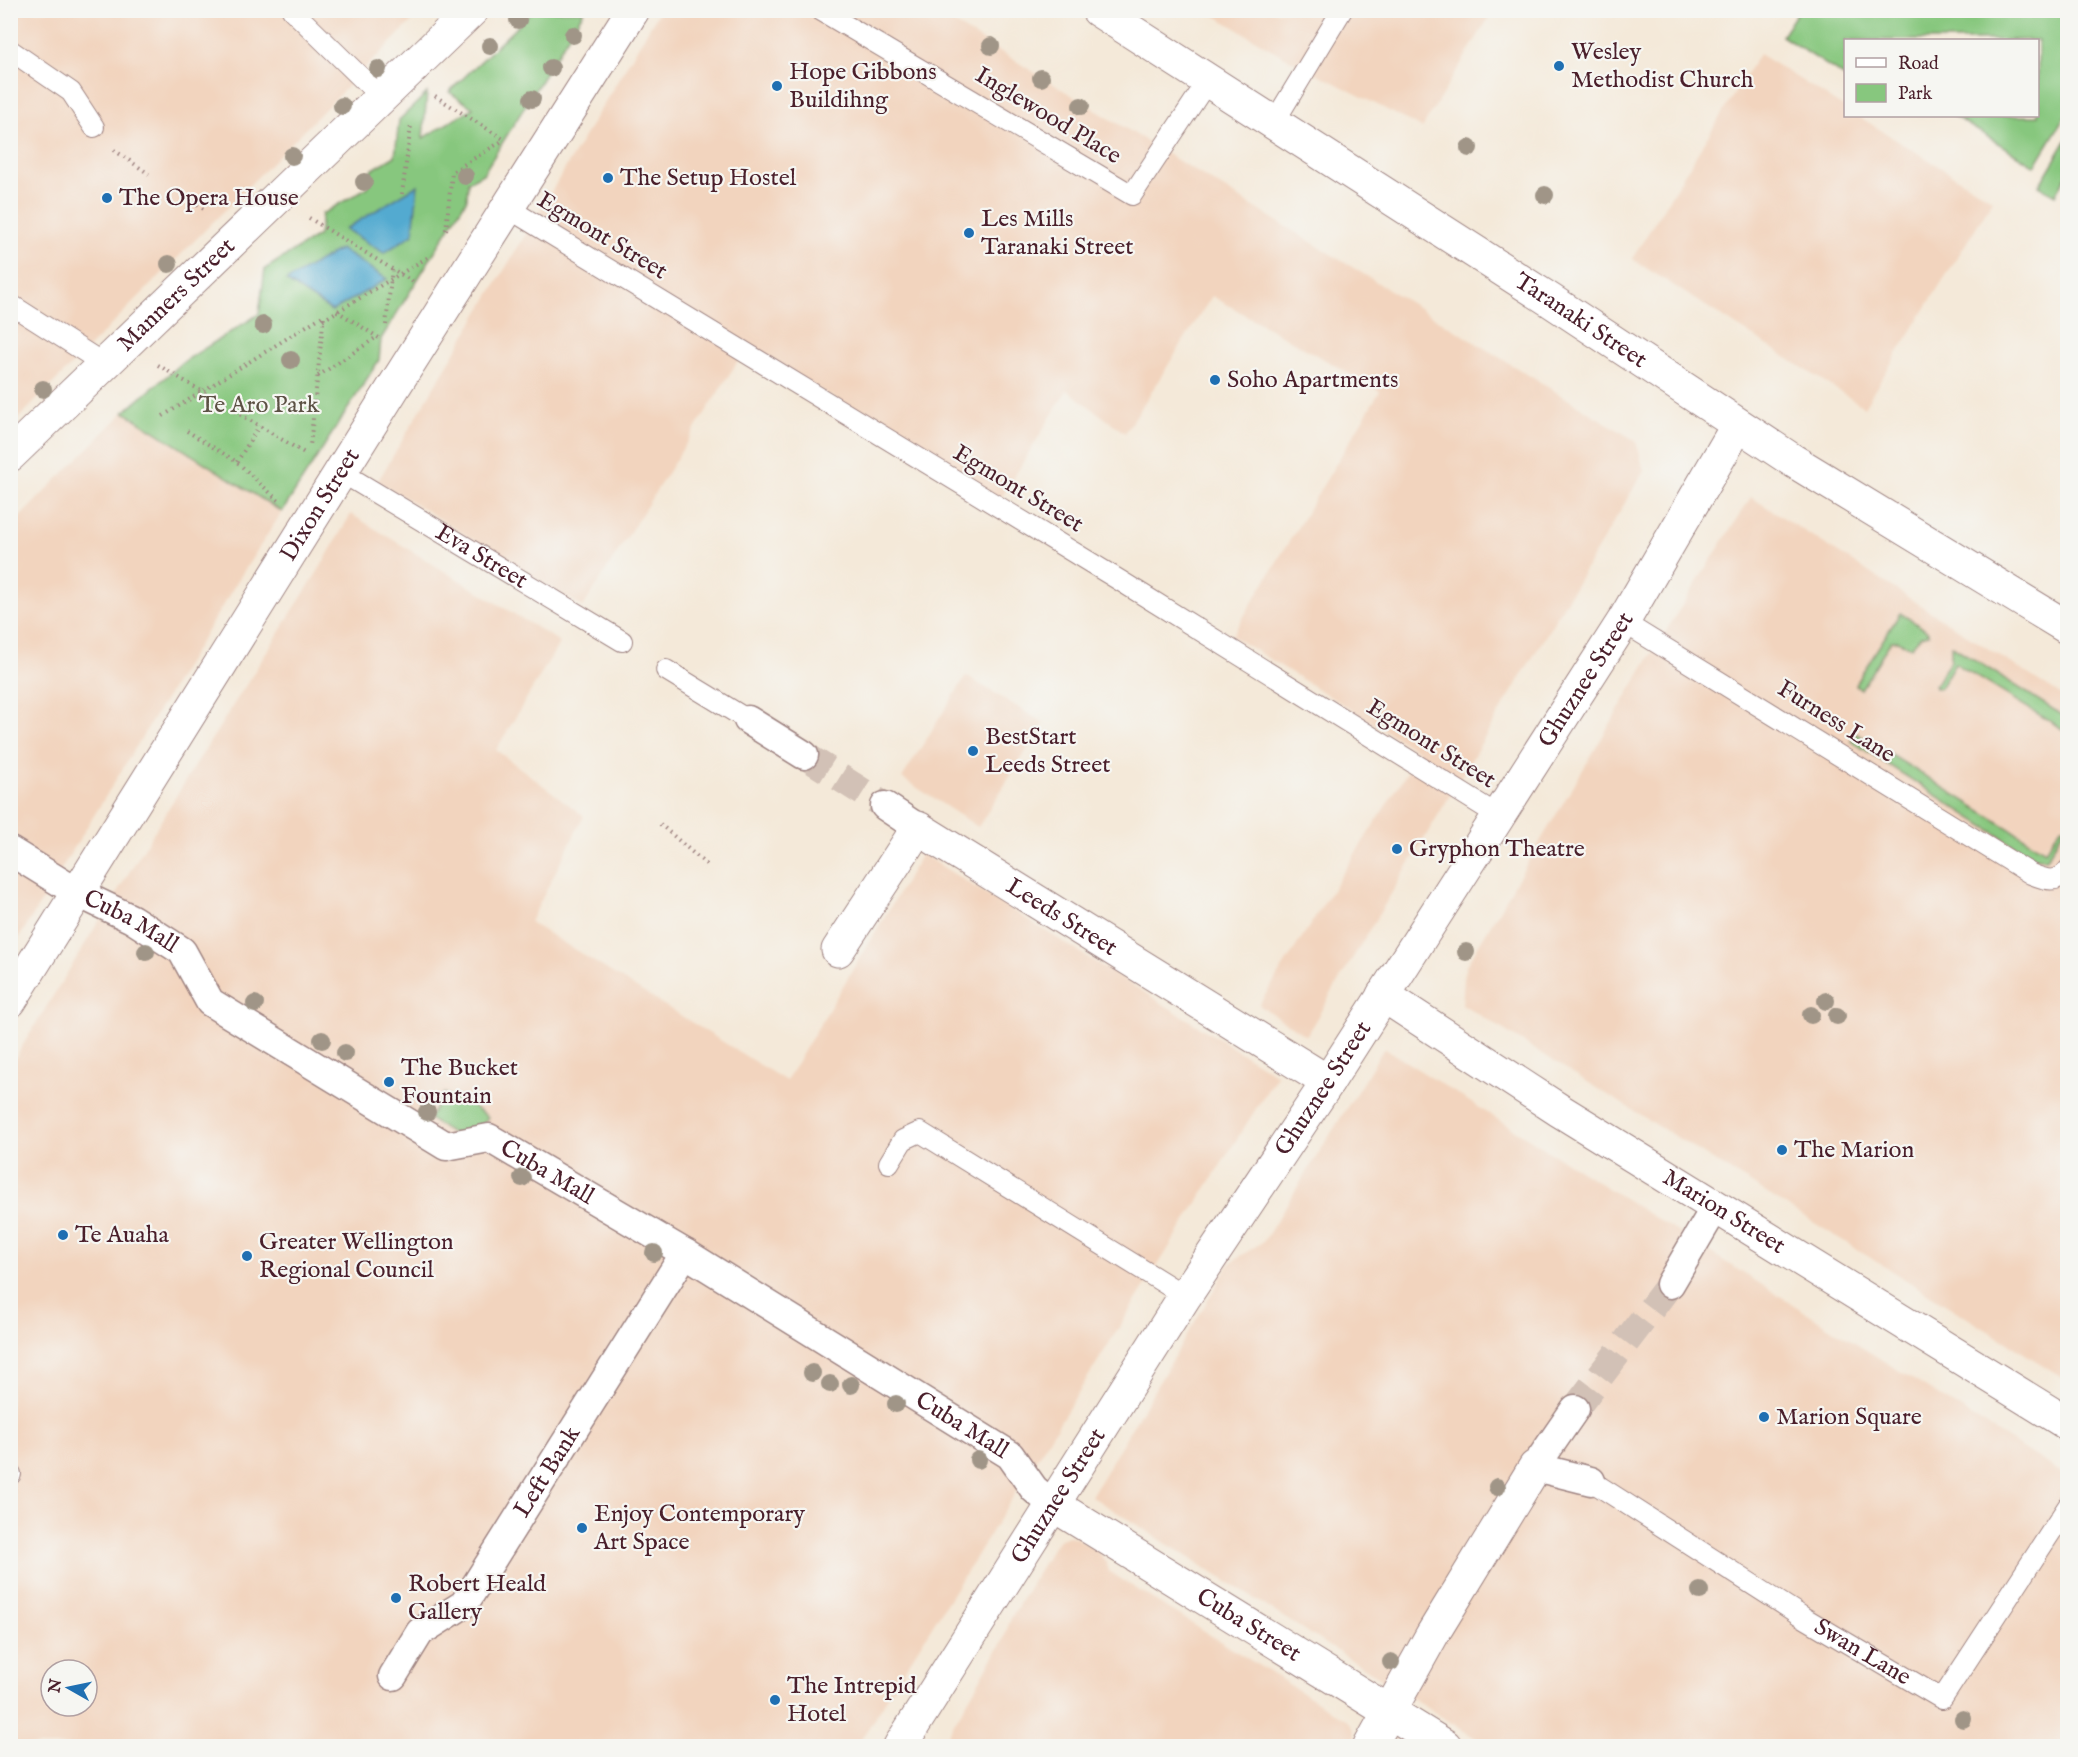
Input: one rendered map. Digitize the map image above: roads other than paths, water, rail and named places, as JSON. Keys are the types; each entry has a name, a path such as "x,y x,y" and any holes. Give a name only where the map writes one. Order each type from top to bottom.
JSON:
{"street":[{"name":"Manners Street","path":"10,455 472,10"},
{"name":"Dixon Street","path":"10,1001 633,10"},
{"name":"Taranaki Street","path":"1098,10 1550,300 1737,425 2067,628"},
{"name":"Ghuznee Street","path":"900,1746 1185,1296 1328,1082 1623,622 1737,425"},
{"path":"748,720 804,755"},
{"path":"838,950 918,828 885,806"},
{"name":"Leeds Street","path":"918,828 1328,1082"},
{"name":"Cuba Mall","path":"10,850 78,893 132,919 182,951 210,1002 446,1146 489,1138 685,1253 1010,1455 1034,1489 1052,1504"},
{"name":"Marion Street","path":"1383,995 1559,1110 2067,1424"},
{"path":"1670,1284 1716,1206"},
{"name":"Left Bank","path":"393,1677 420,1632 464,1604 685,1253"},
{"path":"1370,1746 1432,1635 1535,1467 1575,1409"},
{"path":"1535,1467 1591,1481"},
{"name":"Cuba Street","path":"1052,1504 1445,1746"}],"lane":[{"path":"292,10 382,98"},
{"name":"Inglewood Place","path":"820,10 1132,195 1207,82"},
{"path":"1273,124 1342,10"},
{"path":"10,50 71,92 94,127"},
{"name":"Egmont Street","path":"507,208 1108,574 1499,816"},
{"path":"10,304 114,355"},
{"name":"Eva Street","path":"341,472 622,641"},
{"name":"Furness Lane","path":"1623,622 2031,874 2050,880 2062,877 2067,870"},
{"path":"666,670 748,720"},
{"path":"889,1163 903,1140 920,1132 1185,1296"},
{"name":"Swan Lane","path":"1591,1481 1803,1617 1942,1699 2067,1506"}],"water":[{"path":"418,185 413,234 384,253 345,229"},
{"path":"340,249 387,279 332,311 286,281"}],"tunnel":[{"path":"804,755 885,806"},
{"path":"1575,1409 1670,1284"}],"place":[{"name":"Wesley Methodist Church","path":"1559,66"},
{"name":"Hope Gibbons Buildihng","path":"777,86"},
{"name":"The Setup Hostel","path":"608,178"},
{"name":"The Opera House","path":"107,198"},
{"name":"Les Mills Taranaki Street","path":"969,233"},
{"name":"Soho Apartments","path":"1215,380"},
{"name":"BestStart Leeds Street","path":"973,751"},
{"name":"Gryphon Theatre","path":"1397,849"},
{"name":"The Bucket Fountain","path":"389,1082"},
{"name":"The Marion","path":"1782,1150"},
{"name":"Te Auaha","path":"63,1235"},
{"name":"Greater Wellington Regional Council","path":"247,1256"},
{"name":"Marion Square","path":"1764,1417"},
{"name":"Enjoy Contemporary Art Space","path":"582,1528"},
{"name":"Robert Heald Gallery","path":"396,1598"},
{"name":"The Intrepid Hotel","path":"775,1700"}],"park label":[{"name":"Te Aro Park","path":"259,405"}]}
